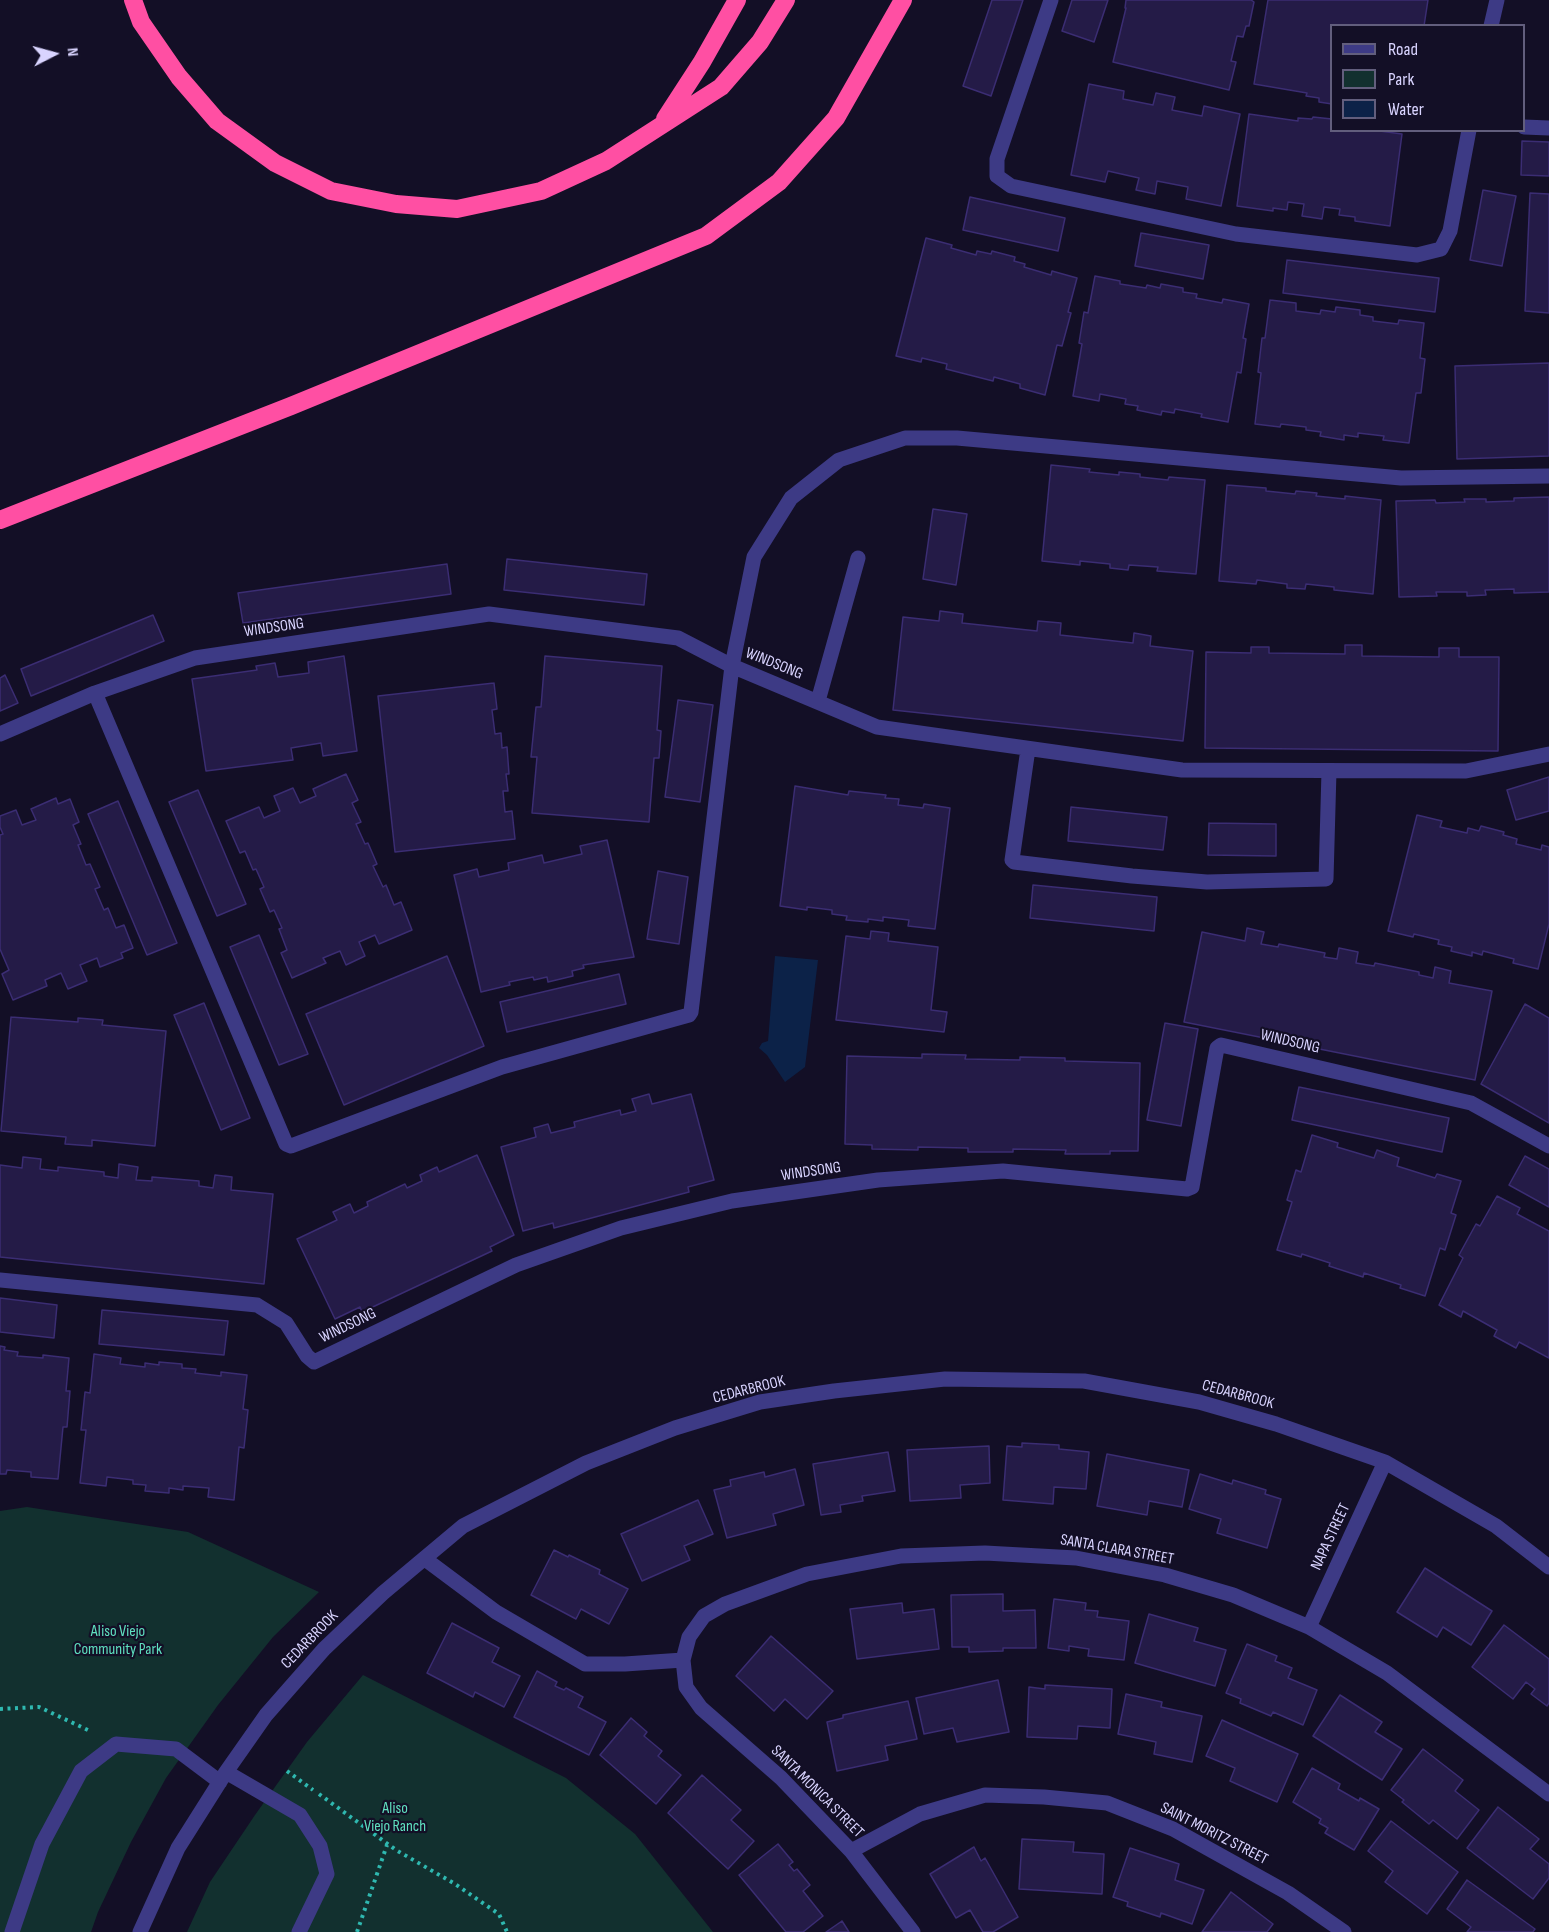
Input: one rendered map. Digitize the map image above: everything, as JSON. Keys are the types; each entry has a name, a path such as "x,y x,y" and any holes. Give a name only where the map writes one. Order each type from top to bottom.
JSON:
{"highway":[{"path":"133,0 141,22 179,76 217,121 275,163 331,191 396,204 457,209 541,191 606,161 721,87 760,42 786,0"},
{"path":"663,123 702,62 737,0"},
{"path":"0,520 302,402 706,236 779,182 836,118 903,0"}],"street":[{"path":"1051,0 997,159 997,176 1011,186 1236,234 1417,255 1441,249 1450,231 1469,132"},
{"path":"1491,24 1497,0"},
{"path":"1525,127 1549,128"},
{"path":"95,693 286,1144 291,1146 502,1067 689,1015 732,666 754,557 791,498 839,460 905,438 957,438 1401,478 1549,476"},
{"path":"818,701 858,558"},
{"name":"WINDSONG","path":"0,734 95,693 195,658 489,614 678,638 732,666 878,728 1182,770 1466,771 1549,754"},
{"path":"1028,749 1012,860 1014,862 1207,882 1326,879 1329,771"},
{"name":"WINDSONG","path":"0,1280 257,1305 286,1323 307,1356 314,1362 516,1265 621,1228 732,1201 878,1180 1003,1171 1187,1189 1192,1187 1217,1048 1221,1045 1471,1103 1549,1146"},
{"name":"CEDARBROOK","path":"140,1932 178,1848 266,1715 324,1649 383,1593 463,1526 586,1463 675,1428 760,1402 945,1379 1084,1381 1199,1402 1276,1424 1385,1462 1496,1526 1549,1567"},
{"name":"NAPA STREET","path":"1309,1627 1385,1462"},
{"name":"SANTA CLARA STREET","path":"682,1660 689,1637 704,1616 725,1604 807,1574 901,1556 985,1552 1076,1558 1165,1575 1233,1595 1309,1627 1387,1673 1549,1794"},
{"path":"425,1559 496,1612 585,1664 682,1660"},
{"name":"SANTA MONICA STREET","path":"682,1660 687,1687 701,1708 782,1778 851,1851 913,1932"},
{"path":"12,1932 42,1844 81,1771 116,1744 176,1749 223,1777 300,1815 320,1846 327,1874 299,1932"},
{"name":"SAINT MORITZ STREET","path":"851,1851 920,1814 985,1795 1044,1797 1107,1803 1183,1835 1288,1893 1344,1932"}],"path":[{"path":"0,1709 39,1707 116,1744"},
{"path":"287,1771 387,1845 455,1884 499,1914 507,1932"},
{"path":"357,1932 387,1845"}],"green space":[{"name":"Aliso Viejo Community Park","path":"27,1507 188,1532 319,1592 273,1637 218,1705 166,1778 131,1842 91,1932 0,1932 0,1511"},
{"name":"Aliso Viejo Ranch","path":"363,1675 566,1778 635,1834 713,1932 187,1932 210,1882 255,1815 307,1742"}],"water":[{"path":"775,956 818,960 805,1067 785,1082 767,1055 759,1048 762,1043 768,1041"}],"building":[{"path":"992,0 1023,0 991,96 963,86"},
{"path":"1072,0 1108,0 1094,42 1062,31"},
{"path":"1126,0 1251,0 1254,2 1249,26 1246,26 1243,37 1237,36 1231,61 1236,62 1229,90 1113,62"},
{"path":"1268,0 1428,0 1424,24 1330,24 1330,104 1319,102 1319,98 1306,96 1307,93 1254,84"},
{"path":"1089,84 1124,91 1123,99 1153,105 1156,93 1175,97 1172,110 1202,116 1204,106 1240,114 1221,206 1186,199 1188,187 1157,181 1155,194 1136,190 1139,178 1108,171 1105,182 1071,175"},
{"path":"1249,114 1298,121 1298,118 1330,119 1330,132 1402,134 1390,226 1355,221 1355,217 1339,215 1340,209 1324,207 1322,219 1302,216 1304,204 1288,202 1287,210 1273,208 1273,211 1237,206"},
{"path":"1522,141 1549,142 1549,176 1521,175"},
{"path":"1483,190 1516,196 1502,266 1470,260"},
{"path":"1530,193 1549,194 1549,313 1525,311"},
{"path":"970,197 1065,218 1058,251 963,230"},
{"path":"1141,233 1209,245 1203,279 1135,266"},
{"path":"926,238 976,255 977,251 991,254 992,251 1015,257 1014,261 1025,264 1024,267 1051,275 1052,271 1077,278 1062,346 1057,345 1045,395 1020,388 1020,384 994,377 993,381 946,369 947,364 922,358 921,362 896,356"},
{"path":"1287,260 1439,278 1435,312 1283,293"},
{"path":"1095,276 1120,281 1120,284 1146,288 1147,285 1160,288 1161,284 1183,288 1183,292 1197,294 1196,298 1222,303 1223,299 1249,304 1243,338 1246,339 1241,373 1237,372 1228,422 1175,409 1174,413 1162,411 1161,415 1137,410 1138,406 1125,404 1126,399 1100,394 1099,401 1073,396 1082,344 1079,343 1084,312 1088,313"},
{"path":"1270,300 1296,303 1296,311 1320,314 1321,310 1335,312 1336,307 1360,310 1360,315 1373,317 1373,321 1398,324 1399,320 1424,323 1420,358 1425,359 1421,393 1416,393 1409,443 1383,440 1384,436 1358,433 1358,437 1344,435 1344,440 1320,436 1321,432 1306,430 1306,427 1255,424 1261,373 1258,372 1262,338 1265,338"},
{"path":"1549,363 1549,456 1457,459 1455,366"},
{"path":"1051,465 1090,469 1089,472 1119,475 1119,472 1140,474 1140,477 1168,480 1169,477 1205,480 1196,574 1157,571 1158,567 1129,565 1128,570 1110,568 1110,564 1080,561 1080,565 1042,561"},
{"path":"1227,485 1266,488 1266,491 1295,494 1296,491 1317,493 1316,496 1345,499 1345,496 1381,500 1373,594 1334,590 1334,587 1306,584 1305,589 1287,588 1287,584 1257,580 1256,584 1219,581"},
{"path":"1549,497 1549,592 1514,593 1514,589 1485,590 1486,595 1467,596 1467,592 1436,592 1437,596 1399,597 1396,501 1435,500 1436,503 1486,499 1486,502"},
{"path":"933,509 967,514 956,585 923,579"},
{"path":"507,559 647,574 644,605 504,590"},
{"path":"447,564 451,594 243,623 238,593"},
{"path":"940,611 963,614 962,623 1037,631 1038,621 1061,623 1060,635 1133,643 1134,633 1151,636 1150,646 1193,651 1183,741 893,710 903,617 939,621"},
{"path":"153,615 164,641 31,696 21,669"},
{"path":"1345,645 1362,645 1362,656 1439,657 1439,648 1459,648 1459,657 1499,657 1498,751 1205,748 1206,652 1251,653 1251,647 1269,647 1269,653 1345,654"},
{"path":"344,656 357,751 323,756 321,743 291,748 293,760 206,771 192,679 257,670 256,666 275,663 278,677 309,673 308,662"},
{"path":"545,656 662,666 657,730 661,731 659,758 654,758 649,822 532,813 537,757 531,757 536,707 541,707"},
{"path":"5,675 18,703 0,711 0,678"},
{"path":"494,683 497,709 492,710 495,734 501,733 502,748 507,747 509,774 506,774 508,791 503,791 505,812 512,811 515,839 395,852 378,696"},
{"path":"678,700 713,705 700,802 665,797"},
{"path":"346,774 358,800 352,803 361,822 356,824 377,864 373,866 383,887 386,885 394,905 401,902 412,930 379,944 375,935 359,942 365,956 346,965 340,951 323,958 326,963 292,978 281,953 287,950 279,929 282,928 274,910 270,912 260,889 264,887 256,869 253,870 245,851 240,853 226,821 259,807 264,818 280,811 274,796 293,788 300,803 316,796 313,789"},
{"path":"1549,777 1549,811 1516,820 1507,790"},
{"path":"795,786 848,795 849,791 886,795 885,798 899,799 898,805 923,808 924,804 950,808 935,929 908,926 909,920 883,917 883,921 846,920 847,916 832,914 832,910 807,907 807,910 780,906"},
{"path":"198,790 246,904 217,916 169,802"},
{"path":"56,798 58,804 70,799 79,822 73,825 81,844 78,845 86,865 90,864 100,887 95,889 104,910 108,908 116,928 124,925 133,948 121,953 123,958 100,967 97,958 80,965 87,981 68,989 61,973 45,980 47,986 13,1000 2,974 9,970 0,949 0,835 3,834 0,827 0,816 16,810 22,825 36,820 31,809"},
{"path":"118,801 177,943 147,955 88,814"},
{"path":"1071,807 1167,817 1163,850 1068,841"},
{"path":"1417,815 1442,821 1440,827 1467,833 1468,828 1479,831 1481,826 1504,832 1503,835 1517,839 1516,844 1541,850 1542,845 1549,847 1549,924 1538,969 1513,963 1514,959 1483,951 1482,955 1472,952 1472,956 1451,951 1452,947 1438,944 1439,940 1388,931"},
{"path":"1209,823 1276,824 1276,856 1208,855"},
{"path":"607,840 634,957 583,965 584,968 572,971 573,976 548,982 547,977 534,980 533,977 509,982 510,985 481,992 454,875 477,869 479,877 509,870 508,863 542,855 544,863 582,854 580,846"},
{"path":"658,871 688,877 679,944 647,939"},
{"path":"1033,885 1157,897 1154,931 1030,918"},
{"path":"1247,928 1264,932 1261,944 1278,947 1279,944 1325,953 1324,957 1337,959 1339,948 1358,952 1356,963 1374,966 1375,963 1419,972 1419,975 1433,978 1435,967 1451,971 1449,983 1492,991 1475,1080 1184,1022 1202,932 1245,941"},
{"path":"871,931 889,933 888,941 938,947 931,1010 947,1012 944,1032 836,1020 846,936 870,939"},
{"path":"259,935 308,1054 279,1065 230,947"},
{"path":"447,956 484,1046 344,1105 306,1014"},
{"path":"619,974 626,1004 507,1032 500,1002"},
{"path":"204,1003 250,1118 221,1130 174,1015"},
{"path":"1525,1004 1549,1018 1549,1123 1481,1084"},
{"path":"11,1017 78,1022 78,1018 103,1020 102,1025 166,1031 155,1146 92,1140 92,1146 65,1144 66,1137 1,1131"},
{"path":"1165,1023 1198,1029 1181,1126 1147,1120"},
{"path":"922,1054 966,1055 965,1059 1065,1058 1065,1061 1140,1063 1138,1151 1110,1151 1110,1154 1065,1154 1066,1150 1013,1149 1013,1152 968,1152 968,1148 872,1149 872,1145 845,1144 847,1056 922,1058"},
{"path":"1299,1087 1449,1118 1442,1152 1292,1120"},
{"path":"649,1094 652,1104 691,1094 714,1180 688,1187 689,1192 554,1228 553,1223 523,1231 501,1147 536,1137 534,1128 548,1124 551,1133 575,1127 574,1122 620,1110 621,1115 636,1111 632,1099"},
{"path":"1312,1135 1338,1143 1337,1147 1374,1158 1377,1150 1399,1158 1397,1166 1435,1178 1437,1174 1461,1181 1451,1213 1456,1215 1445,1250 1440,1248 1425,1296 1400,1288 1401,1285 1364,1273 1363,1277 1302,1254 1301,1257 1277,1250 1292,1202 1287,1200 1296,1170 1301,1172"},
{"path":"477,1155 514,1235 490,1247 492,1251 362,1312 360,1307 335,1319 297,1239 337,1220 333,1212 350,1204 354,1213 368,1206 367,1202 405,1184 407,1188 422,1181 420,1175 437,1167 439,1172"},
{"path":"1525,1156 1549,1169 1549,1207 1509,1185"},
{"path":"23,1157 41,1159 40,1169 58,1171 58,1167 104,1172 104,1176 118,1178 119,1164 138,1167 136,1180 152,1181 152,1177 199,1181 199,1186 213,1188 215,1175 232,1177 231,1190 273,1194 264,1284 0,1257 0,1165 22,1168"},
{"path":"1497,1196 1520,1208 1517,1214 1549,1231 1549,1358 1519,1342 1516,1348 1494,1336 1497,1330 1463,1311 1461,1317 1439,1305 1463,1258 1459,1255 1476,1224 1480,1226"},
{"path":"0,1298 57,1305 54,1338 0,1332"},
{"path":"102,1310 228,1321 224,1355 99,1344"},
{"path":"0,1346 5,1347 4,1350 18,1352 17,1356 43,1358 43,1355 69,1358 66,1391 70,1391 67,1427 63,1427 58,1479 31,1477 31,1472 7,1470 6,1474 0,1474"},
{"path":"94,1354 121,1358 120,1364 145,1367 145,1363 159,1365 159,1362 182,1364 182,1368 196,1369 195,1373 221,1376 221,1372 247,1375 243,1409 248,1410 244,1448 239,1447 234,1500 208,1497 209,1488 183,1486 183,1490 169,1488 169,1493 145,1491 146,1485 133,1484 133,1480 107,1477 106,1486 80,1483 86,1430 81,1430 85,1392 90,1393"},
{"path":"1022,1443 1059,1445 1059,1449 1089,1452 1086,1489 1054,1487 1053,1504 1003,1500 1007,1446 1022,1447"},
{"path":"989,1446 990,1483 960,1485 961,1498 910,1501 907,1450"},
{"path":"888,1452 895,1491 862,1496 863,1501 840,1505 841,1512 821,1515 813,1464"},
{"path":"1107,1454 1189,1470 1182,1507 1149,1501 1147,1515 1097,1506"},
{"path":"795,1469 804,1505 773,1514 776,1525 727,1538 714,1490 731,1486 730,1480 764,1472 765,1477"},
{"path":"1200,1474 1232,1484 1233,1480 1266,1490 1265,1494 1281,1499 1267,1548 1217,1533 1221,1519 1189,1509"},
{"path":"698,1500 713,1534 684,1546 690,1560 642,1581 621,1534"},
{"path":"554,1550 600,1570 599,1574 628,1589 609,1624 581,1609 576,1619 531,1595"},
{"path":"1425,1568 1492,1611 1471,1645 1443,1627 1437,1637 1397,1612"},
{"path":"1003,1594 1003,1611 1035,1610 1036,1648 1003,1648 1003,1651 969,1652 969,1647 952,1647 951,1595"},
{"path":"1054,1599 1086,1603 1085,1610 1098,1611 1097,1617 1129,1621 1124,1660 1088,1656 1089,1649 1069,1646 1069,1651 1048,1648"},
{"path":"902,1603 903,1613 934,1609 939,1649 857,1659 850,1609"},
{"path":"1149,1614 1198,1628 1194,1641 1226,1650 1215,1686 1135,1663"},
{"path":"452,1623 499,1648 492,1662 520,1676 504,1707 475,1692 473,1697 427,1673"},
{"path":"1504,1625 1549,1659 1549,1703 1547,1706 1531,1694 1535,1689 1526,1682 1513,1699 1472,1667"},
{"path":"771,1636 833,1691 807,1719 785,1699 774,1711 736,1676"},
{"path":"1247,1644 1277,1656 1275,1661 1292,1668 1288,1678 1317,1690 1303,1725 1273,1712 1271,1716 1240,1703 1241,1699 1226,1693"},
{"path":"537,1671 557,1682 555,1686 564,1690 566,1688 583,1697 578,1707 606,1722 589,1755 514,1717"},
{"path":"998,1680 1009,1732 957,1742 953,1728 924,1734 916,1698"},
{"path":"1045,1685 1112,1689 1110,1728 1078,1726 1077,1739 1027,1737 1029,1687 1045,1689"},
{"path":"1126,1694 1162,1702 1161,1707 1202,1716 1192,1762 1154,1754 1156,1742 1118,1734"},
{"path":"1340,1695 1382,1722 1375,1732 1402,1749 1382,1780 1313,1736"},
{"path":"908,1701 917,1739 885,1746 888,1760 837,1771 827,1722 843,1718 843,1715"},
{"path":"631,1718 647,1732 644,1736 662,1751 658,1756 681,1775 656,1804 600,1755"},
{"path":"1222,1720 1298,1754 1277,1802 1230,1781 1235,1768 1206,1756"},
{"path":"1423,1749 1463,1780 1455,1791 1479,1810 1457,1839 1433,1820 1429,1824 1391,1790"},
{"path":"1312,1768 1340,1784 1338,1789 1379,1809 1354,1850 1325,1833 1328,1828 1319,1823 1321,1819 1293,1802"},
{"path":"702,1775 741,1810 731,1820 754,1841 728,1869 668,1813"},
{"path":"1498,1807 1539,1839 1530,1849 1549,1864 1549,1878 1533,1899 1467,1848"},
{"path":"1391,1821 1458,1872 1427,1914 1385,1882 1393,1871 1368,1851"},
{"path":"1022,1839 1074,1842 1073,1852 1104,1854 1102,1894 1019,1889"},
{"path":"778,1844 793,1862 789,1865 794,1871 797,1869 810,1885 803,1891 823,1916 803,1932 786,1932 739,1875"},
{"path":"974,1847 981,1861 985,1858 1018,1917 993,1932 983,1932 970,1910 956,1918 930,1874"},
{"path":"1130,1848 1179,1864 1175,1880 1204,1890 1192,1924 1161,1913 1160,1917 1127,1906 1128,1902 1113,1897"},
{"path":"1467,1880 1535,1929 1533,1932 1467,1932 1471,1927 1447,1909"},
{"path":"1231,1892 1273,1924 1267,1932 1202,1932"},
{"path":"842,1921 849,1932 826,1932"}]}
